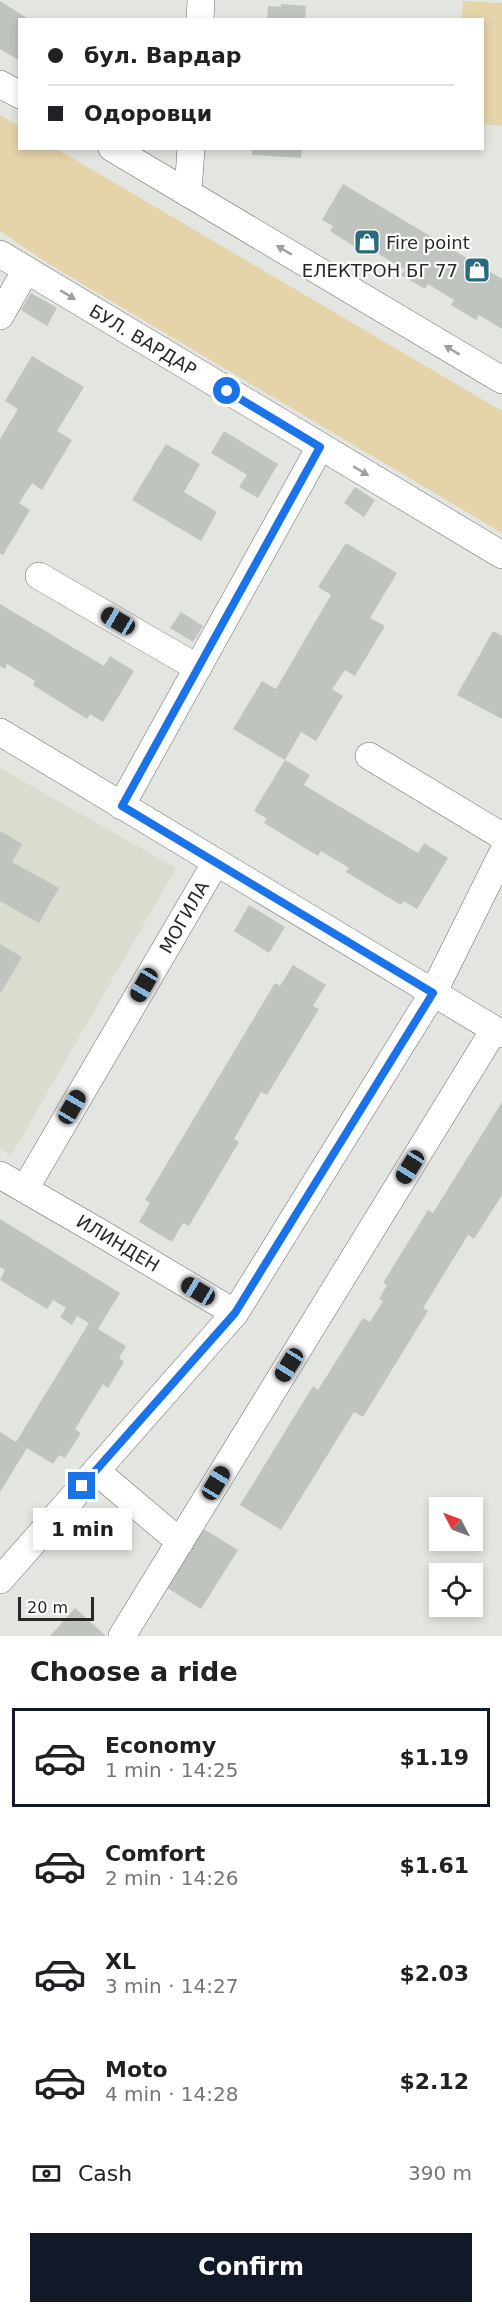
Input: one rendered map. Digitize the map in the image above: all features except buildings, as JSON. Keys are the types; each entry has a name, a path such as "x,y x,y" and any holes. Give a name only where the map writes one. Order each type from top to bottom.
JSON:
{"street":[{"path":"200,18 201,0"},
{"path":"0,84 18,94"},
{"path":"115,150 502,380"},
{"path":"188,193 191,150"},
{"name":"БУЛ. ВАРДАР","path":"0,254 502,555"},
{"path":"0,316 26,270"},
{"path":"122,806 320,447"},
{"path":"39,576 198,668"},
{"path":"0,732 498,1032 122,1636"},
{"path":"369,756 502,837"},
{"path":"0,1580 235,1313 433,993 502,854"},
{"name":"МОГИЛА","path":"25,1189 216,862"},
{"name":"ИЛИНДЕН","path":"0,1175 235,1313"},
{"path":"96,1471 180,1542"}],"shaded area":[{"path":"463,1 502,3 502,126 484,124 484,18 462,18"},
{"path":"0,115 18,125 18,150 59,150 502,411 502,533 49,264 0,231"},
{"path":"0,768 176,868 11,1156 0,1149"}],"place":[{"name":"Fire point","path":"367,242"},
{"name":"ЕЛЕКТРОН БГ 77","path":"477,270"}],"route":[{"path":"82,1486 235,1313 433,993 122,806 320,447 227,391"}]}
